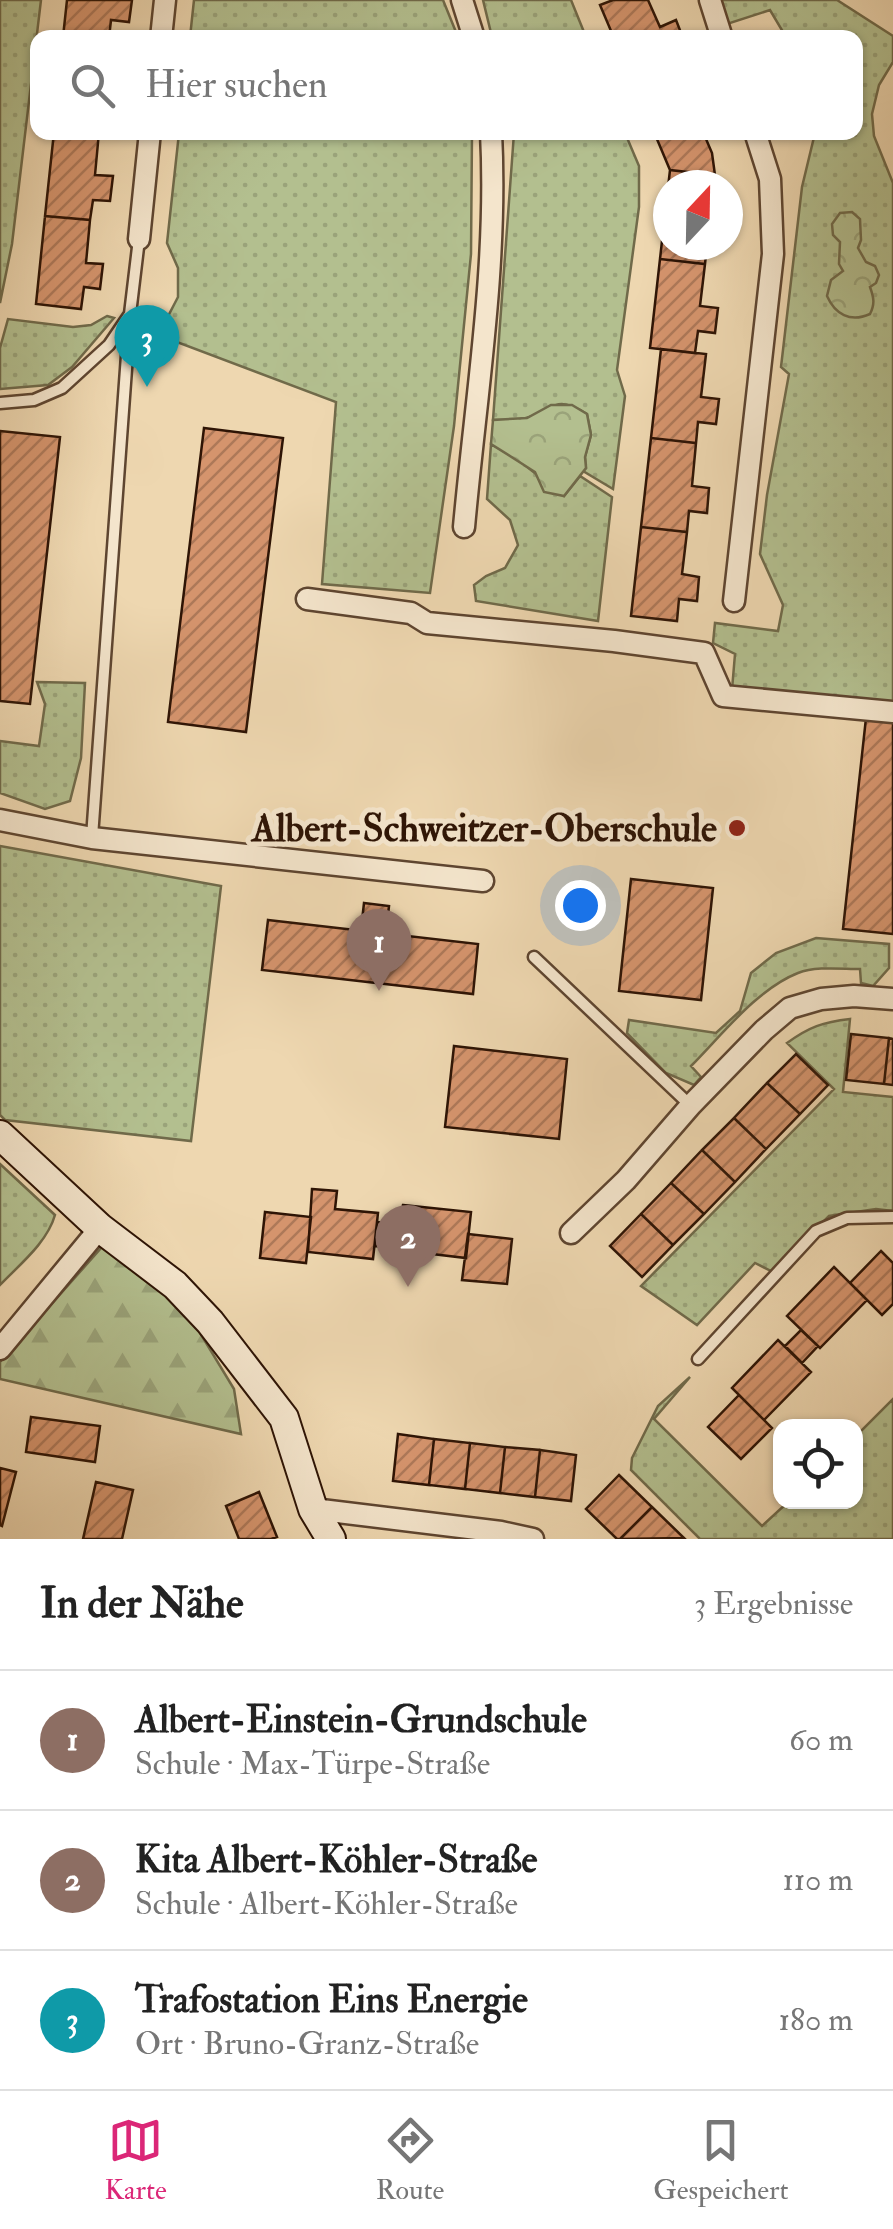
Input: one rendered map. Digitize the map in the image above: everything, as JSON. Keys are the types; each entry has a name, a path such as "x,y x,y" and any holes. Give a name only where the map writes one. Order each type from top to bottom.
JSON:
{"street":[{"path":"162,30 165,0"},
{"path":"462,0 471,30"},
{"path":"710,0 719,30"},
{"path":"139,239 149,140"},
{"path":"464,526 492,240 491,140"},
{"path":"734,600 773,254 770,179 758,140"},
{"path":"308,600 411,612 427,623 704,653 723,696 893,712"},
{"path":"0,820 92,838 483,881"},
{"path":"570,1233 626,1180 764,1030 790,1008 821,999 854,996 893,999"},
{"path":"0,1136 100,1228 175,1285 210,1322 284,1418 313,1509 331,1539"},
{"path":"0,1349 100,1228"},
{"path":"313,1509 533,1539"}],"lane":[{"path":"92,838 130,314 139,239"},
{"path":"0,402 34,400 62,388 109,345 130,314"},
{"path":"534,958 691,1106"},
{"path":"698,1358 816,1231 848,1218 893,1217"}],"green space":[{"path":"0,0 41,0 37,30 30,30 30,93 12,244 0,303"},
{"path":"194,0 443,0 455,30 191,30"},
{"path":"483,0 571,0 583,30 490,30"},
{"path":"718,0 837,0 893,36 893,62 879,85 872,114 874,136 893,183 893,707 732,690 735,654 713,643 715,623 778,631 783,605 760,554 789,374 781,367 802,187 813,140 863,140 863,30 782,30 770,10 727,24"},
{"path":"178,140 472,140 471,254 454,426 430,593 322,584 336,402 145,330 165,322 178,297 178,268 167,243"},
{"path":"513,140 628,140 639,166 639,207 617,370 625,396 613,489 583,471 591,435 587,414 561,404 522,419 493,420"},
{"path":"852,212 860,219 858,248 879,275 870,287 870,314 856,318 839,312 827,296 831,280 843,271 839,264 840,242 833,235 832,224 840,213"},
{"path":"107,316 114,318 72,367 48,385 0,389 0,348 8,319 73,327 91,325"},
{"path":"551,405 572,405 587,414 591,435 586,468 564,496 544,492 535,472 491,444 493,420 527,418"},
{"path":"491,444 564,496 580,476 612,497 598,621 476,601 474,585 505,568 518,545 510,520 487,499"},
{"path":"37,682 85,683 81,758 70,801 45,809 0,793 0,741 39,746 45,704"},
{"path":"0,846 221,886 191,1141 5,1120 0,1115"},
{"path":"816,938 889,944 889,968 873,986 861,983 860,969 813,969 783,980 740,1014 691,1066 701,1077 694,1085 666,1073 627,1033 629,1020 716,1033 740,1011 751,973 776,953"},
{"path":"850,1019 843,1092 893,1097 893,1211 876,1209 829,1216 773,1272 755,1263 697,1325 641,1286 834,1089 787,1043 817,1026"},
{"path":"0,1164 55,1215 39,1244 0,1285"},
{"path":"102,1247 188,1313 234,1389 241,1434 0,1379 0,1362"},
{"path":"690,1377 654,1419 762,1526 780,1509 863,1509 863,1429 893,1399 893,1539 700,1539 631,1470 632,1458 658,1406"}],"building":[{"path":"67,0 132,0 129,22 111,20 110,30 64,30"},
{"path":"613,0 648,0 660,27 676,20 680,30 611,30 600,5"},
{"path":"53,140 98,140 95,175 113,176 110,201 93,200 90,220 45,216"},
{"path":"657,140 706,140 714,170 670,170"},
{"path":"45,216 90,220 86,263 103,264 100,289 84,287 81,309 36,304"},
{"path":"660,260 705,264 700,306 718,308 715,333 698,331 695,353 650,348"},
{"path":"669,260 705,260 705,264"},
{"path":"661,349 706,354 701,397 719,399 716,424 698,422 696,443 651,438"},
{"path":"204,428 283,438 246,732 168,722"},
{"path":"0,431 60,437 30,704 0,701"},
{"path":"651,438 696,443 692,486 709,488 707,513 689,511 687,532 641,527"},
{"path":"641,527 687,532 682,574 699,577 697,601 679,599 677,621 631,616"},
{"path":"866,718 893,721 893,934 843,929"},
{"path":"631,879 713,888 701,1000 619,991"},
{"path":"364,903 389,906 386,933 361,930"},
{"path":"268,920 478,944 473,994 262,970"},
{"path":"851,1034 889,1038 884,1084 846,1080"},
{"path":"889,1038 893,1039 893,1085 884,1084"},
{"path":"454,1046 567,1059 559,1139 445,1127"},
{"path":"796,1054 828,1085 800,1114 767,1083"},
{"path":"767,1083 800,1114 766,1149 734,1118"},
{"path":"734,1118 766,1149 735,1182 702,1150"},
{"path":"702,1150 735,1182 704,1214 671,1183"},
{"path":"671,1183 704,1214 673,1245 641,1214"},
{"path":"312,1189 337,1191 335,1209 378,1213 373,1259 308,1252"},
{"path":"403,1205 471,1212 466,1258 398,1250"},
{"path":"265,1212 311,1217 306,1263 260,1258"},
{"path":"641,1214 673,1245 642,1277 610,1246"},
{"path":"377,1222 401,1225 398,1248 375,1246"},
{"path":"468,1234 512,1239 507,1284 462,1280"},
{"path":"881,1251 893,1263 893,1304 882,1315 850,1283"},
{"path":"834,1267 867,1300 820,1348 787,1316"},
{"path":"801,1330 818,1346 802,1363 785,1346"},
{"path":"778,1340 811,1372 764,1420 732,1388"},
{"path":"739,1395 772,1428 741,1459 708,1427"},
{"path":"31,1417 100,1426 95,1462 26,1452"},
{"path":"398,1434 434,1439 429,1485 393,1481"},
{"path":"434,1439 470,1443 465,1489 429,1485"},
{"path":"470,1443 505,1447 500,1493 465,1489"},
{"path":"505,1447 540,1450 535,1497 500,1493"},
{"path":"540,1450 576,1455 571,1501 535,1497"},
{"path":"0,1468 16,1472 2,1526 0,1525"},
{"path":"619,1475 652,1507 617,1539 586,1509"},
{"path":"96,1482 133,1490 122,1539 83,1539"},
{"path":"259,1492 277,1537 239,1539 226,1506"},
{"path":"652,1507 684,1538 620,1539"}],"place":[{"name":"Trafostation Eins Energie","path":"147,387"},
{"name":"Albert-Schweitzer-Oberschule","path":"737,828"},
{"name":"Albert-Einstein-Grundschule","path":"379,991"},
{"name":"Kita Albert-Köhler-Straße","path":"408,1287"}]}
